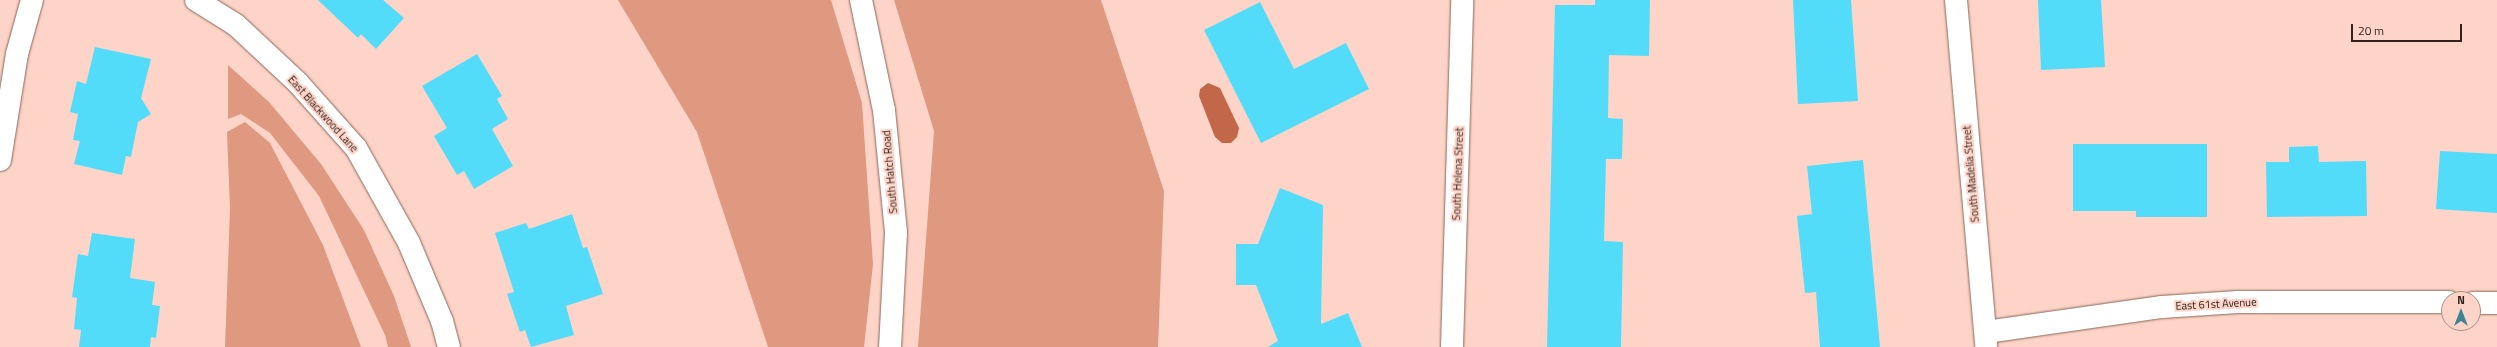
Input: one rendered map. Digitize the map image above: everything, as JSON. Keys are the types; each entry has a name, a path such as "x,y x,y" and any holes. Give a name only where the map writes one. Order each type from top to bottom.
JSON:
{"street":[{"path":"0,160 17,54 32,0"},
{"name":"East Blackwood Lane","path":"196,0 236,25 298,83 356,148 409,243 442,321 449,347"},
{"name":"South Hatch Road","path":"861,0 884,110 896,234 890,347"},
{"name":"South Helena Street","path":"1452,347 1462,0"},
{"name":"South Madelia Street","path":"1956,0 1986,339"},
{"name":"East 61st Avenue","path":"1986,339 2162,307 2207,304 2342,300 2441,302"},
{"path":"2481,303 2497,303"}],"shaded area":[{"path":"618,0 831,0 862,103 873,264 864,347 768,347 697,132"},
{"path":"894,0 1101,0 1164,191 1158,347 918,347 934,131"},
{"path":"228,65 269,102 321,164 364,230 394,296 411,347 388,347 385,335 319,196 270,133 241,114 228,119"},
{"path":"1208,83 1220,88 1239,128 1237,137 1231,143 1222,143 1215,137 1199,96 1200,89"},
{"path":"245,122 270,143 323,245 361,347 225,347 230,209 227,132"}],"building":[{"path":"318,0 383,0 404,18 376,49 361,34 358,38"},
{"path":"1595,0 1650,0 1649,56 1609,55 1608,118 1623,119 1622,159 1606,159 1604,241 1623,242 1621,347 1547,347 1555,5 1595,5"},
{"path":"1793,0 1851,0 1858,101 1798,104"},
{"path":"2038,0 2101,0 2105,67 2041,70"},
{"path":"1260,2 1294,69 1346,43 1369,89 1261,143 1204,30"},
{"path":"95,47 151,59 141,98 151,114 138,122 131,157 126,156 122,175 74,164 80,141 73,140 78,114 70,112 77,81 86,84"},
{"path":"477,54 502,96 497,99 508,119 492,129 513,166 474,189 464,171 457,175 434,136 447,128 422,86"},
{"path":"2073,144 2207,144 2207,217 2136,217 2136,211 2073,211"},
{"path":"2318,146 2319,162 2366,161 2367,216 2267,217 2266,162 2289,162 2289,147"},
{"path":"2440,151 2497,154 2497,213 2436,209"},
{"path":"1863,160 1880,347 1820,347 1816,292 1805,293 1797,216 1812,214 1807,166"},
{"path":"1280,188 1323,205 1321,324 1348,313 1362,347 1268,347 1278,341 1256,285 1236,285 1236,244 1258,244"},
{"path":"572,214 583,248 587,247 603,294 566,306 574,335 531,347 525,330 520,332 507,294 514,292 495,233 526,223 529,229"},
{"path":"92,233 135,239 130,278 155,282 152,305 160,306 156,338 151,337 150,347 79,347 81,330 74,329 77,298 72,297 78,254 88,256"}]}
